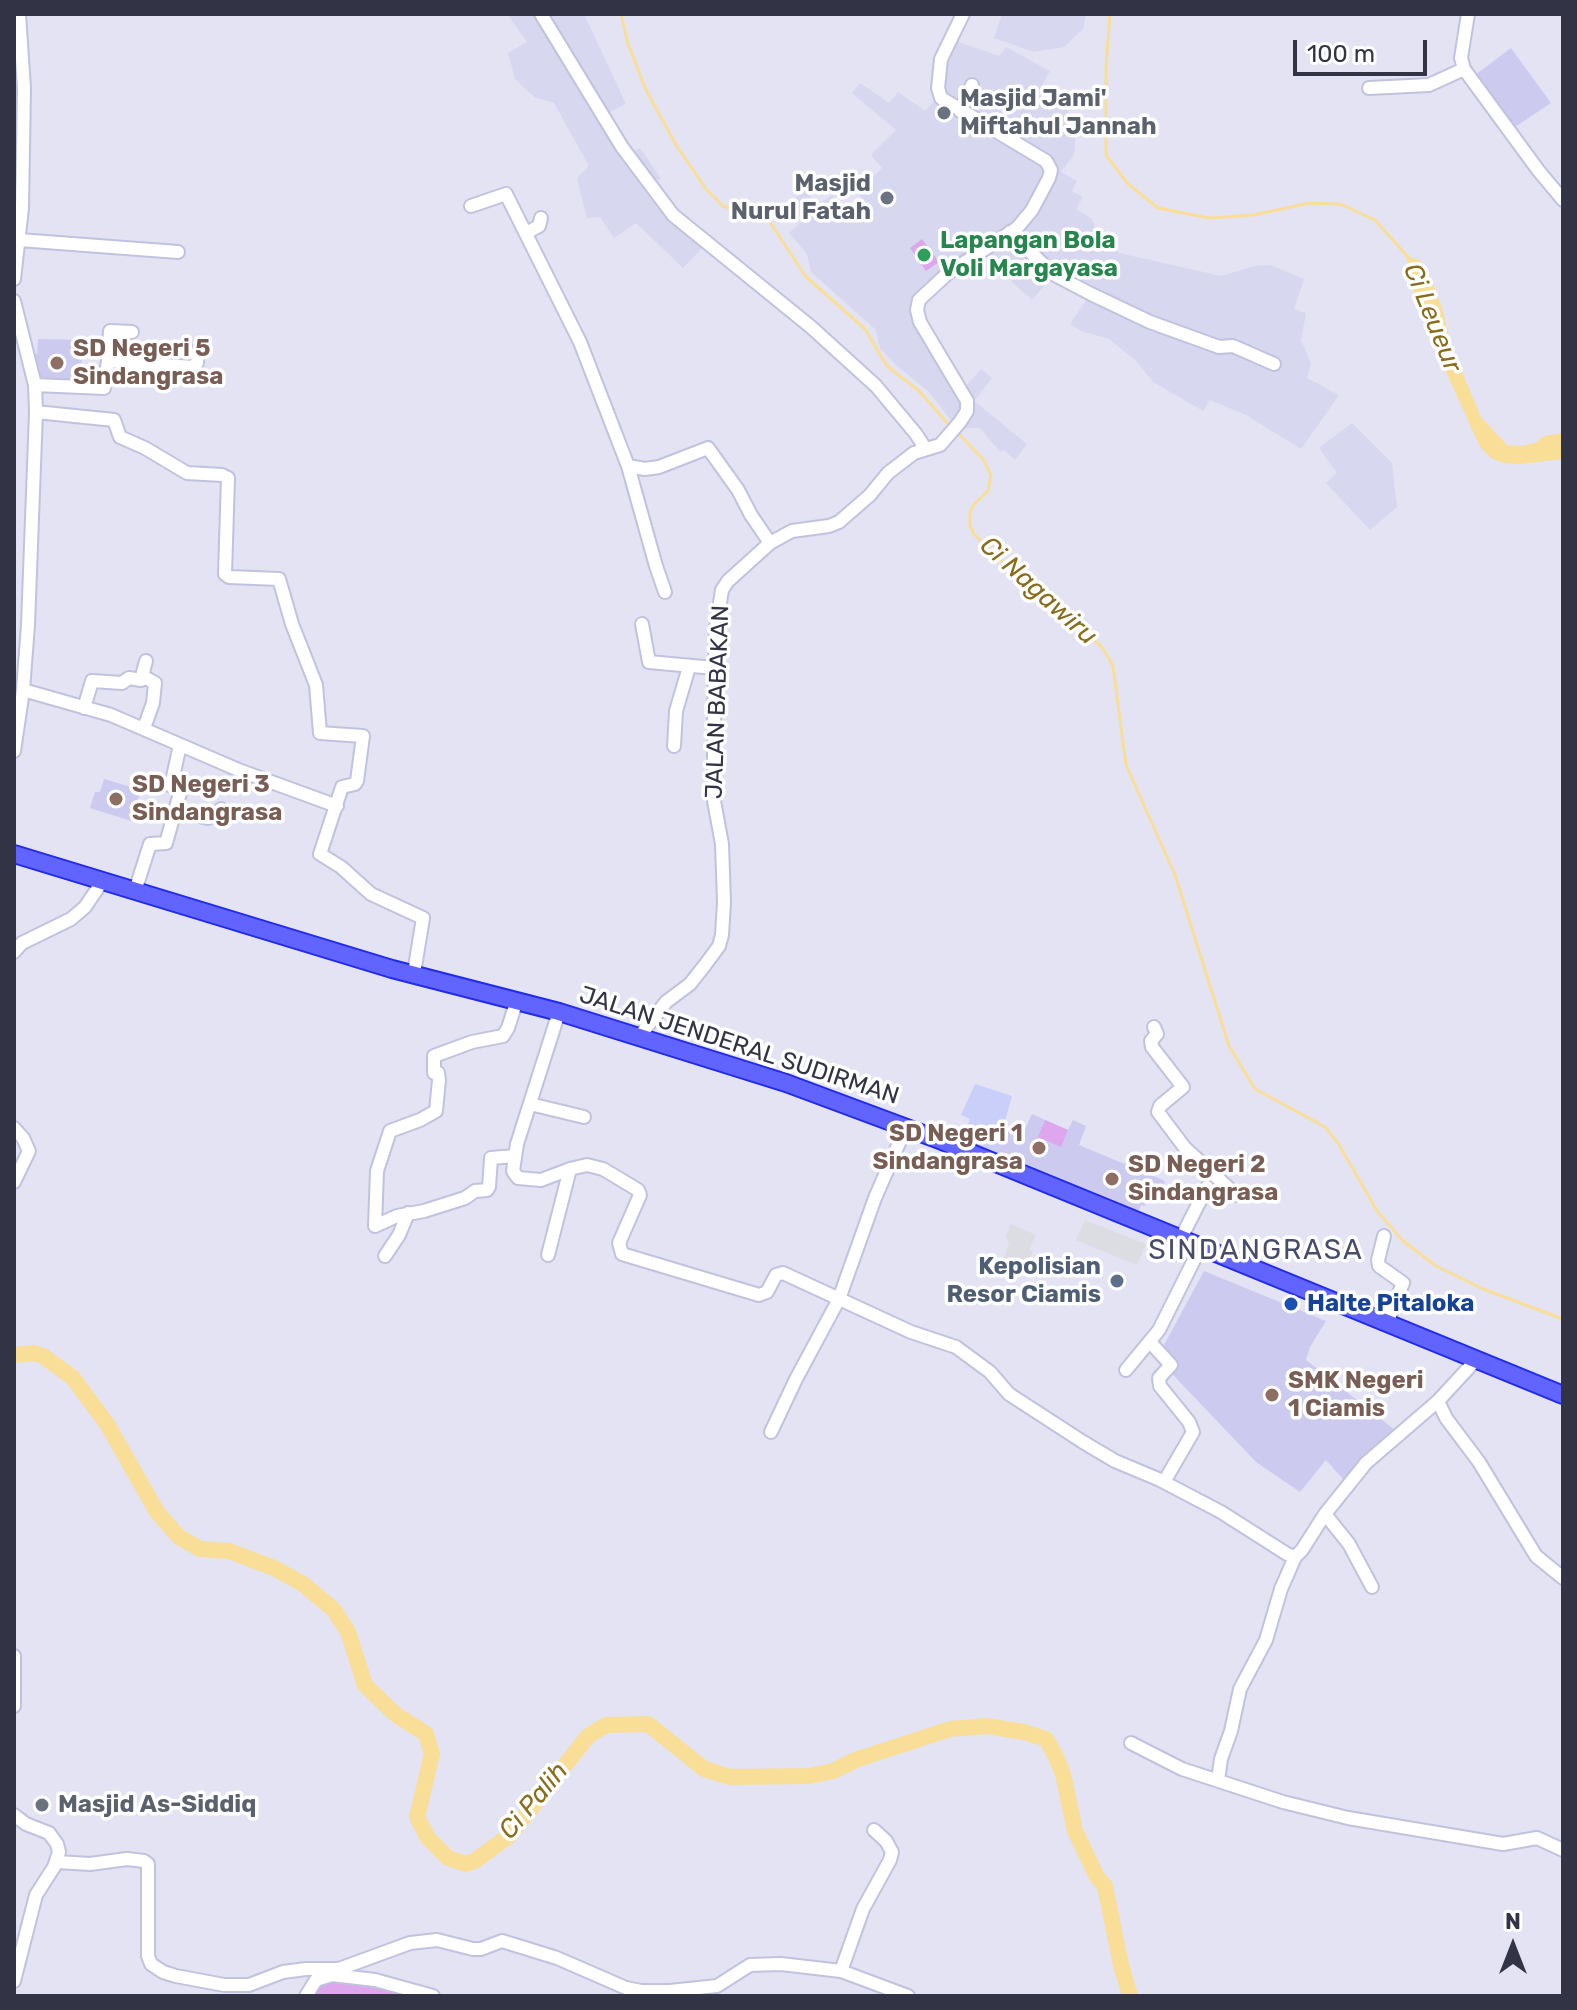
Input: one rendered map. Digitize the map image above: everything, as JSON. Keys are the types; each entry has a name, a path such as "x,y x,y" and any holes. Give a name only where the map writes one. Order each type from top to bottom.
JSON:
{"highway":[{"name":"JALAN JENDERAL SUDIRMAN","path":"14,854 334,952 559,1012 786,1083 906,1127 1563,1395"}],"street":[{"path":"14,279 19,240 24,88 19,14"},
{"path":"541,14 622,147 673,215 811,327 876,386 925,448"},
{"path":"963,14 941,59 938,88 943,100 1046,161 1050,167 1049,178 1032,210 1010,232 1048,269 1069,283 1150,322 1219,347 1233,346 1274,364"},
{"path":"1468,14 1461,58 1464,69 1563,200"},
{"path":"1369,88 1429,85 1464,69"},
{"path":"960,111 972,85"},
{"path":"471,206 506,194 526,233 580,342 628,466 665,592"},
{"path":"526,233 539,226 541,218"},
{"name":"JALAN BABAKAN","path":"639,1037 666,1002 690,984 719,946 722,935 722,844 714,801 714,668 717,615 722,590 770,543 792,531 839,522 870,495 888,473 925,448 937,447 960,422 967,411 967,401 920,322 918,305 926,291 947,274 1010,232"},
{"path":"19,240 178,252"},
{"path":"14,301 35,385 36,412 23,690 14,751"},
{"path":"35,385 104,388 110,331 132,332"},
{"path":"108,361 190,368 197,365 198,350"},
{"path":"36,412 114,420 120,437 187,473 226,476 229,493 227,576 279,579 292,624 316,685 320,733 363,736 357,781 342,787 320,854 341,867 371,894 423,918 414,973"},
{"path":"628,466 645,469 659,467 708,448 770,543"},
{"path":"642,624 649,662 714,668"},
{"path":"141,680 146,661"},
{"path":"674,746 676,711 689,667"},
{"path":"84,708 92,681 122,683 129,678 146,678 155,683 153,703 144,728"},
{"path":"23,690 144,728 241,771 337,806"},
{"path":"135,891 150,844 166,843 180,793 178,788 171,786 180,745"},
{"path":"175,811 208,818 221,809"},
{"path":"14,952 22,943 71,919 85,907 102,882"},
{"path":"515,1156 491,1158 487,1190 475,1191 465,1198 408,1213 375,1226 377,1171 390,1131 436,1111 439,1080 438,1073 434,1073 434,1056 472,1042 503,1036 517,1000"},
{"path":"559,1012 515,1156 514,1174 524,1180 545,1179 587,1165 603,1169 640,1192 637,1207 619,1243 622,1254 759,1295 767,1292 776,1275 783,1273 911,1332 956,1347 990,1372 1009,1394 1083,1442 1115,1461 1221,1512 1295,1557"},
{"path":"1154,1027 1157,1034 1151,1041 1152,1047 1186,1090 1160,1106 1158,1112 1185,1148 1236,1195"},
{"path":"530,1104 584,1117"},
{"path":"771,1432 839,1299 875,1198 906,1127"},
{"path":"14,1128 29,1151 14,1182"},
{"path":"548,1255 570,1169"},
{"path":"1181,1238 1207,1187"},
{"path":"385,1256 399,1235 408,1213"},
{"path":"1384,1236 1379,1266 1403,1283 1387,1323"},
{"path":"1126,1370 1159,1330 1201,1246"},
{"path":"1150,1342 1171,1365 1159,1378 1160,1386 1189,1422 1193,1432 1164,1482"},
{"path":"1218,1780 1240,1689 1266,1640 1281,1589 1295,1557 1366,1463 1438,1401 1475,1361"},
{"path":"1438,1401 1536,1556 1563,1578"},
{"path":"1325,1514 1349,1544 1372,1587"},
{"path":"14,1656 14,1706"},
{"path":"1131,1743 1182,1769 1283,1802 1348,1818 1503,1844 1537,1838 1563,1850"},
{"path":"14,1815 26,1824 49,1833 57,1844 57,1862 36,1895 14,1981"},
{"path":"841,1971 863,1909 892,1852 874,1830"},
{"path":"57,1862 144,1861 148,1864 148,1956 151,1964 176,1976 224,1985 249,1985 294,1970 339,1969 410,1943 437,1940 481,1949 502,1941 557,1958 626,1988 641,1991 717,1986 750,1965 807,1965 841,1971 908,1996"},
{"path":"306,1996 316,1980 332,1975 375,1980 433,1996"}],"shaded area":[{"path":"507,14 584,14 626,104 608,113 632,153 640,148 661,178 655,183 672,209 707,243 683,268 636,223 614,238 600,217 587,218 577,178 589,166 554,103 534,97 515,79 508,53 527,42"},
{"path":"1002,14 1086,14 1083,29 1064,47 1034,52 994,38"},
{"path":"947,38 999,56 1006,47 1050,71 1037,94 1068,111 1076,130 1074,155 1061,172 1077,181 1072,191 1083,197 1076,209 1092,219 1097,234 1119,253 1221,276 1270,265 1304,279 1294,309 1306,313 1301,340 1311,364 1307,378 1339,395 1301,449 1246,415 1210,400 1203,411 1153,382 1136,361 1109,339 1081,331 1070,324 1090,295 1053,276 1032,300 1014,284 989,250 968,263 922,302 922,317 964,388 981,369 992,378 974,401 1027,444 1015,460 1004,450 1000,452 980,428 957,428 929,392 880,348 876,330 811,272 807,254 789,233 803,220 790,203 805,190 817,205 832,195 843,209 862,198 857,192 882,168 871,155 896,130 852,93 860,83 889,103 898,92 925,111 936,99"},
{"path":"1511,48 1551,103 1512,129 1475,75"},
{"name":"Lapangan Bola Voli Margayasa","path":"922,239 939,262 926,271 910,248"},
{"name":"SD Negeri 5 Sindangrasa","path":"38,339 90,340 87,356 82,356 80,382 36,380 31,355 37,354"},
{"path":"1352,423 1392,463 1397,507 1370,530 1326,483 1337,473 1319,448"},
{"name":"SD Negeri 3 Sindangrasa","path":"104,779 141,790 131,821 90,808 95,792 100,792"},
{"path":"975,1084 1012,1096 1003,1128 1008,1131 998,1158 961,1143 970,1119 961,1115"},
{"path":"1032,1114 1068,1130 1073,1120 1086,1126 1079,1145 1163,1180 1165,1182 1155,1203 1147,1200 1138,1213 998,1154 1008,1131 1022,1136"},
{"path":"1045,1120 1068,1130 1061,1147 1038,1137"},
{"path":"1085,1220 1146,1244 1137,1265 1076,1240"},
{"path":"1011,1224 1036,1235 1029,1250 1033,1252 1022,1273 1005,1266 1003,1261 1009,1244 1006,1235"},
{"name":"SMK Negeri 1 Ciamis","path":"1204,1271 1326,1321 1306,1360 1395,1430 1349,1486 1326,1460 1300,1492 1256,1462 1157,1358"},
{"path":"337,1981 408,1996 309,1996 325,1982"}],"water":[{"path":"1406,255 1422,262 1433,284 1451,346 1481,417 1507,445 1535,443 1544,436 1563,433 1563,459 1503,463 1491,458 1480,447 1435,348 1412,286"}],"waterway":[{"name":"Ci Nagawiru","path":"621,14 628,44 646,90 676,145 706,189 723,206 738,211 758,211 766,216 806,277 865,329 887,366 919,391 950,426"},
{"name":"Ci Leueur","path":"1110,14 1106,67 1106,155 1128,184 1158,208 1209,218 1253,215 1309,203 1340,204 1375,220 1408,257"},
{"name":"Ci Nagawiru","path":"956,431 983,459 991,475 988,491 970,512 970,526 974,534 1102,647 1113,666 1126,765 1175,875 1229,1046 1255,1089 1325,1127 1338,1143 1377,1211 1403,1241 1436,1266 1483,1289 1563,1319"},
{"name":"Ci Palih","path":"14,1355 34,1353 43,1356 73,1378 107,1424 157,1512 179,1537 200,1549 229,1551 274,1568 303,1584 334,1610 348,1632 365,1685 395,1714 426,1734 432,1754 417,1817 428,1838 448,1858 466,1864 510,1835 588,1736 606,1725 648,1724 704,1769 730,1777 809,1776 833,1771 855,1760 950,1729 987,1726 1024,1732 1046,1739 1063,1774 1075,1831 1097,1877 1105,1886 1130,1996"}],"place":[{"name":"Masjid Jami' Miftahul Jannah","path":"944,113"},
{"name":"Masjid Nurul Fatah","path":"887,198"},
{"name":"Lapangan Bola Voli Margayasa","path":"924,255"},
{"name":"SD Negeri 5 Sindangrasa","path":"57,363"},
{"name":"SD Negeri 3 Sindangrasa","path":"116,799"},
{"name":"SD Negeri 1 Sindangrasa","path":"1039,1148"},
{"name":"SD Negeri 2 Sindangrasa","path":"1112,1179"},
{"name":"Kepolisian Resor Ciamis","path":"1117,1281"},
{"name":"Halte Pitaloka","path":"1291,1304"},
{"name":"SMK Negeri 1 Ciamis","path":"1272,1395"},
{"name":"Masjid As-Siddiq","path":"42,1805"}],"district":[{"name":"SINDANGRASA","path":"1256,1251"}]}
